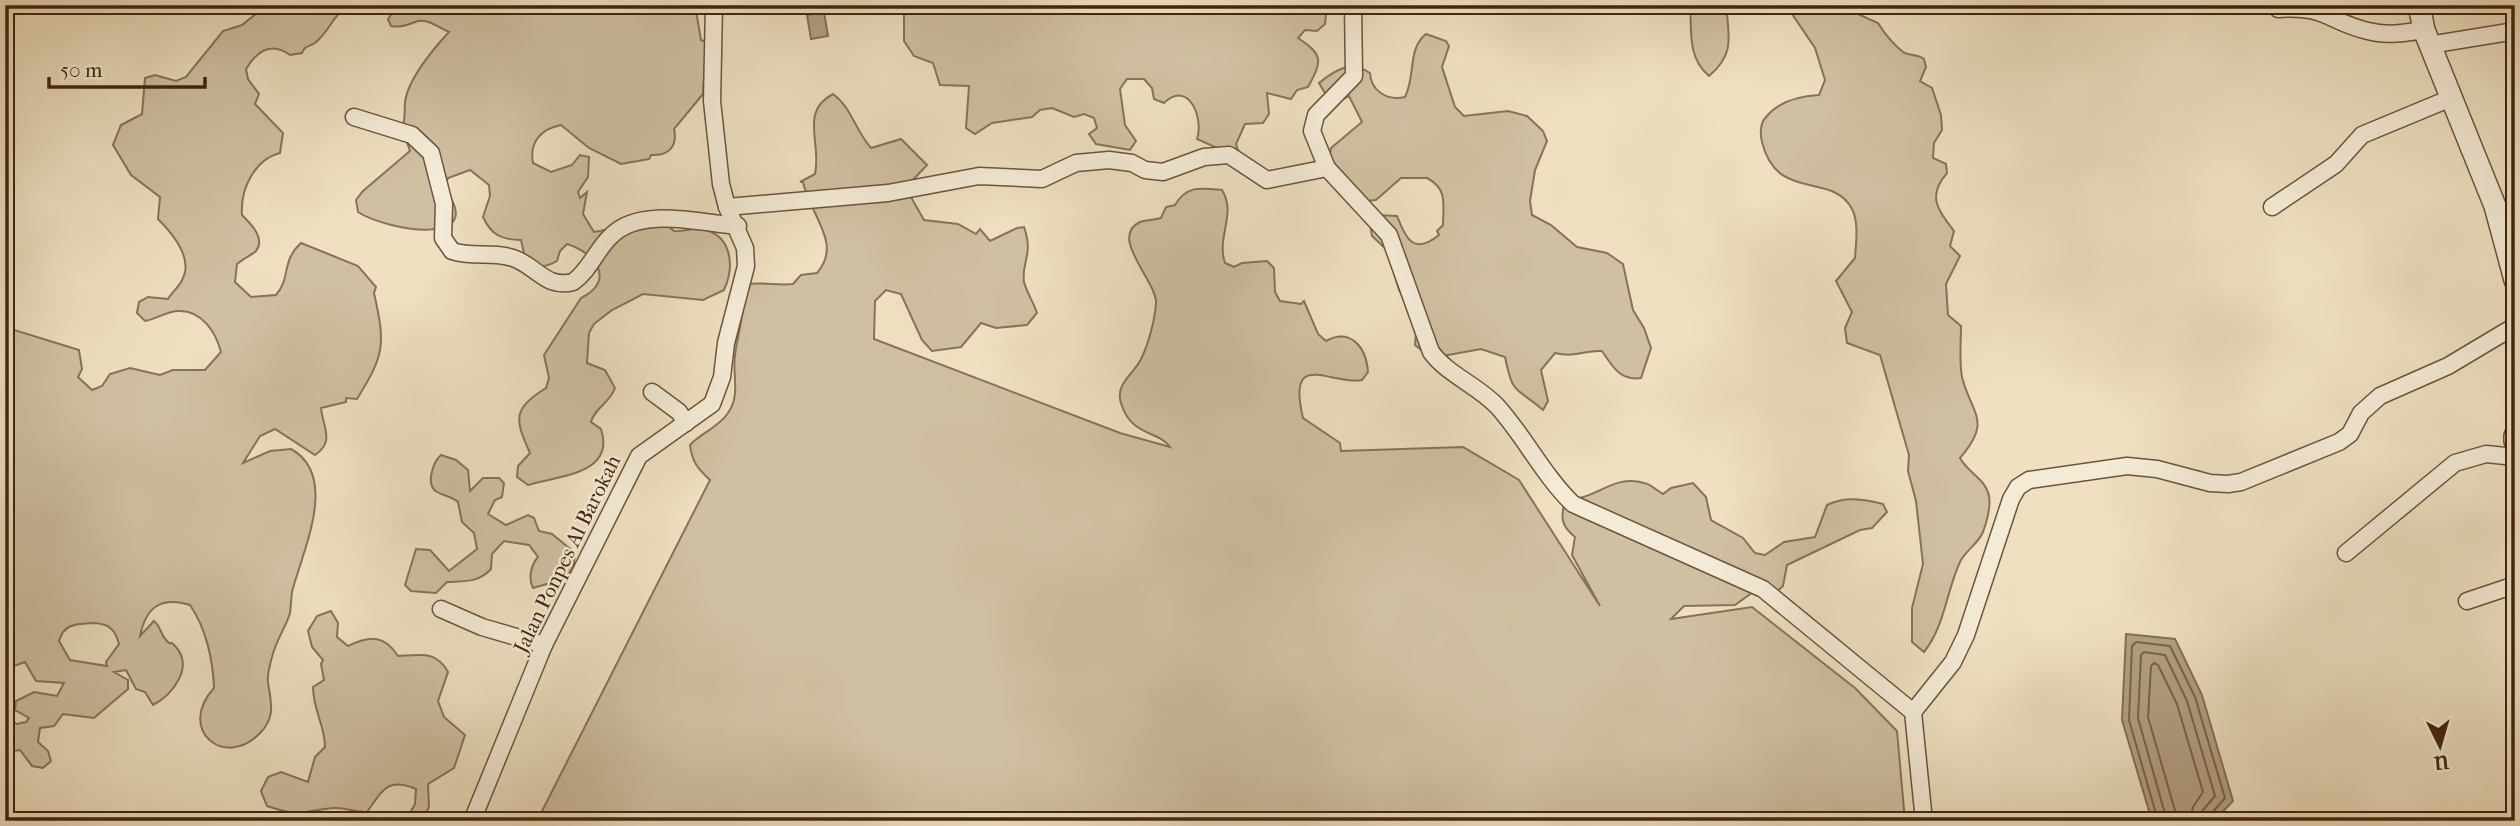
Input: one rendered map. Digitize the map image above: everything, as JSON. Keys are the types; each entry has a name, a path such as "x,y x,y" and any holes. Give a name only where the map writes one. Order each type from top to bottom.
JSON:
{"street":[{"name":"Jalan Ponpes Al Barokah","path":"472,821 544,645 639,456 712,404 722,377 726,343 746,266 745,248 738,226 727,206 712,101 714,5"},
{"path":"1353,5 1354,76 1321,108 1313,121 1312,131 1327,168 1389,235 1431,352 1442,366 1488,397 1510,421 1557,489 1573,504 1763,589 1913,712"},
{"path":"2419,5 2426,38 2495,206 2515,280"},
{"path":"2278,9 2316,9 2369,32 2426,38 2515,31"},
{"path":"2272,207 2336,164 2362,135 2451,98"},
{"path":"354,117 412,135 431,153 444,204 443,238 452,251 473,257 511,257 527,264 550,282 573,282 595,260 610,236 642,220 657,218 738,226"},
{"path":"727,206 888,193 964,177 1042,179 1076,163 1109,160 1163,172 1205,157 1229,155 1266,180 1327,168"},
{"path":"1924,821 1913,712 1953,662 1966,635 2011,499 2018,487 2029,480 2127,466 2157,469 2210,483 2241,482 2339,442 2350,435 2361,413 2380,396 2448,366 2515,326"},
{"path":"652,392 679,412 686,423"},
{"path":"2346,553 2455,463 2486,454 2515,457"},
{"path":"2467,601 2515,585"},
{"path":"441,609 482,627 544,645"}],"shaded area":[{"path":"267,5 350,5 344,8 320,39 306,47 302,53 290,55 277,49 265,50 255,57 246,69 248,79 259,94 255,104 283,133 280,153 271,156 256,168 244,195 242,215 256,231 259,246 254,253 237,264 235,282 251,297 276,295 281,289 291,256 301,243 358,266 376,287 374,293 381,338 377,360 357,399 346,398 346,402 321,408 326,439 325,445 315,455 275,429 260,436 243,463 270,451 291,449 306,461 313,477 315,496 314,516 292,592 290,613 270,666 270,715 260,733 246,743 233,747 220,746 210,740 203,730 200,718 204,704 214,688 208,645 190,605 163,603 156,606 146,618 140,636 154,621 166,640 181,654 182,671 174,687 153,705 145,692 136,689 126,670 114,672 128,680 128,689 94,718 63,714 54,726 40,728 38,742 48,751 51,761 43,768 32,766 20,750 5,752 5,716 17,724 26,722 29,718 15,710 16,701 34,692 57,696 64,683 36,681 25,662 5,669 5,327 79,350 82,369 78,377 92,390 102,386 110,374 130,368 160,375 173,370 205,370 221,352 216,337 201,318 194,314 177,311 145,321 137,313 139,302 148,297 168,299 182,280 185,264 180,247 158,219 160,197 131,175 113,145 121,125 142,114 145,78 155,75 176,81 186,77 223,31 242,25","holes":["77,624 99,624 111,628 119,644 106,662 107,666 70,660 59,641 64,631"]},
{"path":"494,5 499,11 505,5 695,5 701,40 706,42 703,94 674,129 673,145 667,152 651,155 649,159 621,164 589,148 561,125 542,133 535,143 532,156 533,163 551,172 572,165 580,155 589,157 588,177 578,192 580,198 587,192 583,214 594,232 661,220 674,231 701,229 711,232 725,244 730,261 724,290 703,300 643,294 612,310 594,324 589,333 587,363 605,370 615,388 591,422 601,429 603,444 600,455 592,464 581,470 528,485 517,477 518,466 530,453 521,431 520,415 527,402 546,388 549,378 544,355 581,298 598,284 598,268 586,254 567,244 553,263 542,266 526,262 521,240 498,235 486,223 483,217 490,196 489,185 470,170 448,178 444,188 455,207 454,220 445,227 429,230 409,228 371,219 358,212 356,200 410,151 402,128 407,93 422,64 449,32 422,21 391,26 388,19 396,7"},
{"path":"904,5 1279,5 1281,10 1297,5 1317,5 1326,14 1325,24 1317,31 1305,30 1298,38 1313,49 1318,59 1316,71 1308,87 1297,90 1291,99 1267,93 1269,114 1263,123 1245,124 1236,144 1241,159 1197,139 1198,122 1192,104 1181,96 1173,97 1164,103 1154,99 1152,88 1144,79 1127,79 1120,89 1125,125 1136,141 1130,150 1096,144 1089,134 1097,128 1094,118 1084,114 1074,117 1052,108 1040,110 1032,117 992,123 975,134 966,128 969,86 940,85 933,63 914,56 904,41"},
{"path":"1690,5 1726,5 1729,36 1727,52 1709,76 1697,61 1694,52"},
{"path":"1786,5 1882,5 1866,9 1860,15 1878,23 1889,39 1903,52 1924,59 1926,67 1920,81 1932,88 1941,115 1942,130 1934,143 1933,158 1946,164 1947,173 1937,189 1936,197 1940,210 1954,231 1950,246 1960,256 1946,284 1948,315 1961,326 1962,377 1978,425 1976,435 1960,458 1981,480 1989,496 1989,505 1983,532 1960,562 1937,631 1924,652 1912,642 1912,608 1923,564 1916,501 1908,471 1909,455 1880,355 1847,343 1845,328 1852,312 1836,281 1855,258 1856,220 1852,209 1843,198 1832,191 1792,180 1780,173 1769,161 1762,142 1762,125 1771,112 1790,100 1819,95 1825,80 1815,48"},
{"path":"1426,34 1446,41 1449,46 1442,67 1455,107 1464,116 1508,111 1527,116 1543,131 1547,141 1535,170 1530,201 1532,215 1551,225 1577,247 1607,253 1623,264 1633,310 1644,328 1651,348 1641,378 1622,375 1602,351 1569,355 1555,353 1541,370 1548,401 1543,410 1513,385 1505,357 1481,349 1432,358 1415,345 1417,321 1399,290 1388,251 1372,236 1370,223 1376,215 1397,216 1412,242 1423,244 1430,241 1439,235 1437,231 1443,225 1441,192 1434,182 1427,178 1401,178 1376,200 1364,201 1329,160 1331,148 1362,122 1349,96 1341,100 1328,98 1319,83 1343,68 1356,67 1370,73 1373,85 1381,93 1398,98 1405,97 1416,47"},
{"path":"833,94 845,106 871,148 901,139 927,165 909,184 912,199 924,220 958,224 976,234 980,229 990,241 1024,227 1027,237 1024,282 1037,313 1027,325 996,328 981,323 961,347 932,351 922,340 901,294 886,290 875,301 874,339 1120,433 1170,447 1131,422 1121,403 1122,385 1146,348 1156,303 1129,238 1132,229 1140,222 1161,218 1166,207 1175,205 1189,191 1222,190 1228,208 1223,244 1225,263 1234,267 1242,263 1267,261 1274,268 1275,292 1280,301 1301,304 1304,301 1318,334 1326,341 1349,338 1364,354 1368,372 1362,380 1306,376 1301,383 1299,396 1303,418 1340,443 1341,451 1463,447 1519,480 1600,606 1572,555 1575,537 1563,520 1565,499 1575,499 1623,482 1647,484 1663,494 1671,488 1693,483 1706,497 1711,520 1743,538 1755,553 1765,555 1784,542 1815,537 1827,505 1854,499 1883,504 1887,512 1872,528 1860,530 1787,565 1783,586 1775,593 1753,592 1735,605 1684,606 1671,619 1752,607 1855,688 1897,731 1905,821 537,821 710,480 696,465 690,445 720,422 732,406 743,285 793,284 801,275 817,273 824,262 826,240 803,182 800,182 815,174 814,119 823,101"},
{"path":"441,455 456,460 468,470 470,491 483,478 499,478 504,483 502,497 495,500 488,514 506,525 528,515 534,518 539,531 552,534 574,552 573,568 568,574 533,588 531,572 538,557 529,545 504,541 492,554 491,569 481,577 447,582 436,593 411,591 405,585 416,549 430,550 449,571 477,549 474,533 462,522 458,502 437,492 431,484 433,468"},
{"path":"331,611 338,623 337,637 348,646 363,640 376,639 387,644 398,656 433,657 448,672 438,701 444,717 465,735 454,768 428,784 429,807 422,821 409,821 407,818 415,804 416,789 398,784 382,792 367,812 337,808 295,813 267,806 261,791 268,777 281,772 308,782 315,757 325,747 313,687 324,680 321,664 323,660 312,647 308,631 317,616"}],"water":[{"path":"824,12 828,36 811,39 807,15"},
{"path":"2126,634 2175,639 2202,695 2233,801 2214,821 2152,821 2122,720"}]}
